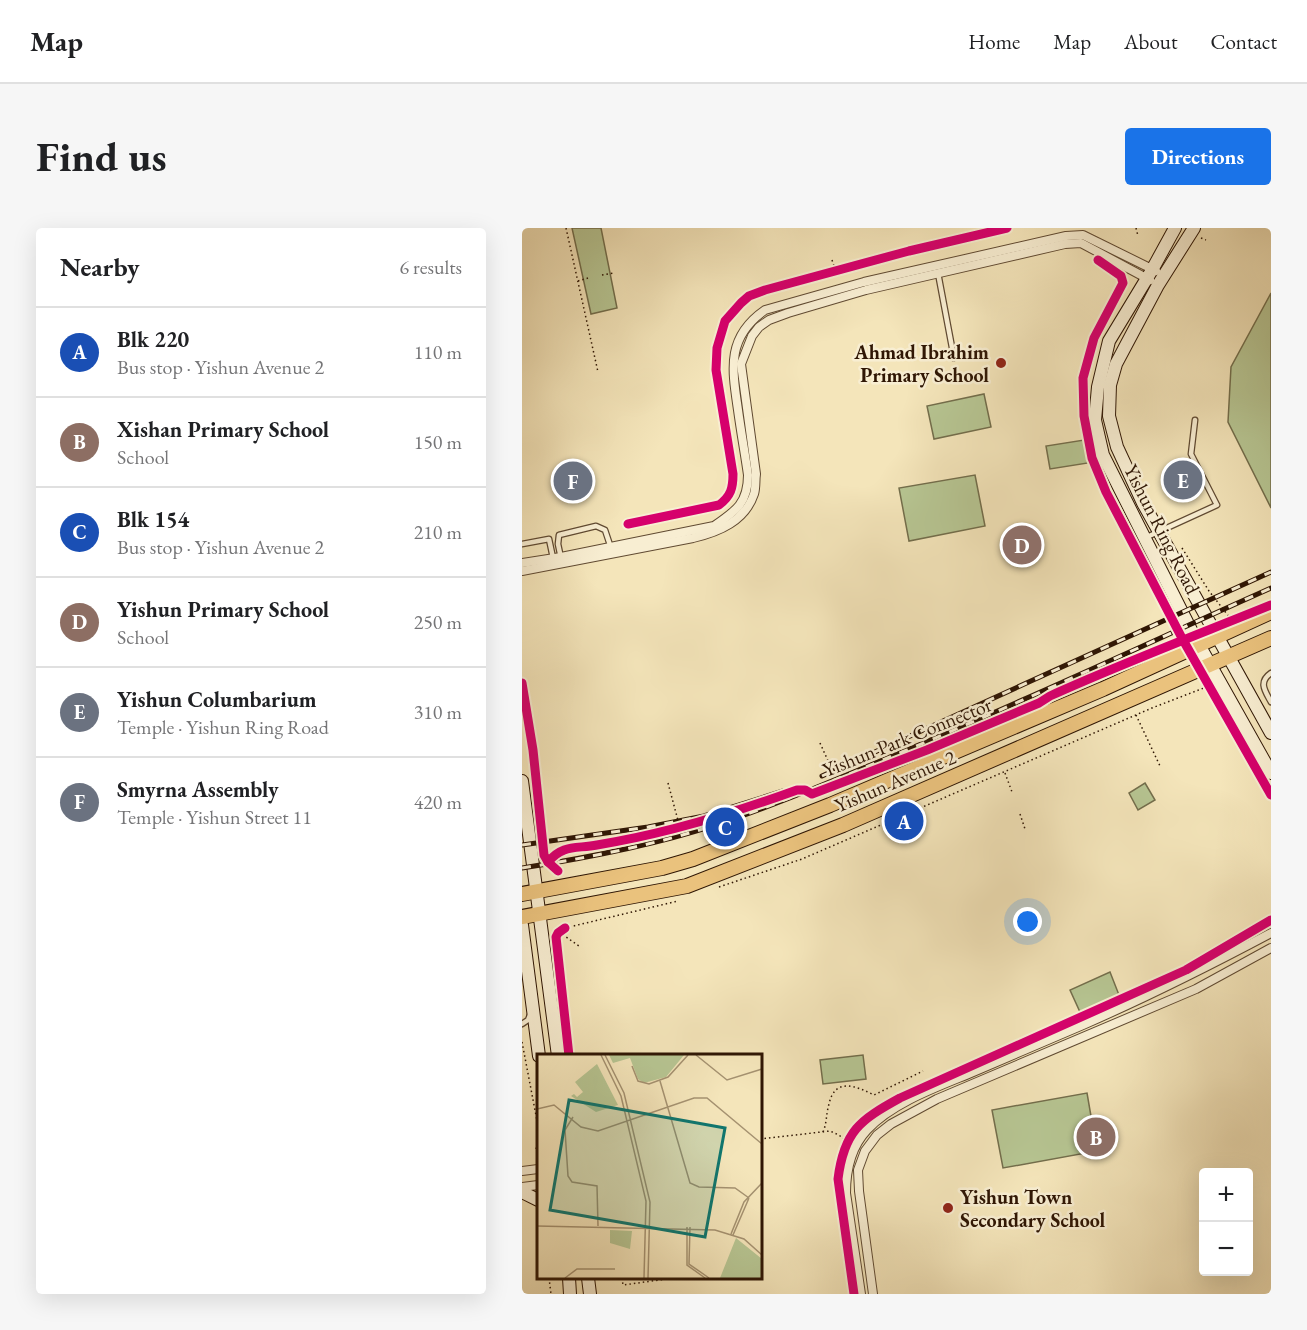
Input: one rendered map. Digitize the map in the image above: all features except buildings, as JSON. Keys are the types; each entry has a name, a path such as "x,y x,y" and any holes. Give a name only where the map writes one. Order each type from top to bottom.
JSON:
{"main road":[{"name":"Yishun Ring Road","path":"1175,228 1109,341 1098,387 1095,420 1103,454 1144,538 1199,645 1271,773"},
{"name":"Yishun Ring Road","path":"1194,228 1161,280 1116,364 1110,385 1109,416 1117,447 1159,532 1271,733"},
{"name":"Yishun Avenue 2","path":"522,894 662,868 693,859 1103,689 1271,612"},
{"name":"Yishun Avenue 2","path":"522,917 687,886 733,869 843,825 1271,638"},
{"path":"522,781 558,1054"},
{"path":"693,859 716,857 729,863 733,869"},
{"path":"522,924 539,1054"},
{"path":"522,1189 537,1199"},
{"path":"569,1279 570,1294"},
{"path":"588,1279 590,1294"}],"street":[{"path":"633,546 714,526 732,513 748,491 748,475 732,370 735,347 743,331 752,319 765,310 864,282 1066,236 1083,235 1161,280"},
{"path":"522,563 559,559 716,532 736,520 755,493 756,474 741,364 752,336 769,320 809,306 1065,244 1081,243 1150,274"},
{"path":"522,571 559,559"},
{"path":"861,1294 846,1192 848,1164 855,1146 866,1130 884,1115 931,1090 1190,976 1271,933"},
{"path":"873,1294 858,1170 866,1151 877,1135 891,1124 937,1099 1196,989 1271,948"},
{"path":"522,1171 537,1168"},
{"path":"522,1189 537,1185"}],"lane":[{"path":"938,273 954,358"},
{"path":"1144,538 1217,505 1191,454 1195,420"},
{"path":"559,559 559,535 596,526 605,530 611,550"},
{"path":"522,544 549,539 559,559"},
{"path":"1271,674 1264,679 1263,684 1271,702"},
{"path":"1190,976 1196,989"},
{"path":"522,1024 528,1020 532,1011"},
{"path":"1096,1019 1100,1030"},
{"path":"931,1090 937,1099"}],"path":[{"path":"566,228 598,372"},
{"path":"1124,232 1130,236 1140,232"},
{"path":"832,260 836,271"},
{"path":"602,275 614,273"},
{"path":"578,280 588,278"},
{"path":"1180,546 1209,591 1232,621 1242,617"},
{"path":"1209,686 1215,696"},
{"path":"1136,715 1160,766"},
{"path":"820,743 835,780"},
{"path":"1005,772 1012,792"},
{"path":"668,783 685,827 669,831"},
{"path":"1020,814 1025,829"},
{"path":"560,932 579,946"},
{"path":"522,1042 537,1121"},
{"path":"823,1132 831,1095 835,1090 852,1085 873,1095 923,1071"},
{"path":"762,1139 830,1131 848,1142"},
{"path":"526,1155 537,1148"},
{"path":"549,1279 551,1294"},
{"path":"622,1279 623,1285 667,1279"}],"green space":[{"path":"572,228 601,228 617,308 591,314"},
{"path":"1271,293 1271,508 1228,422 1231,367"},
{"path":"984,394 991,427 934,439 927,406"},
{"path":"1084,440 1088,463 1050,469 1046,446"},
{"path":"975,475 985,526 909,541 899,488"},
{"path":"1145,783 1155,800 1138,810 1129,793"},
{"path":"1110,972 1119,995 1080,1012 1070,990"},
{"path":"863,1055 866,1079 823,1084 820,1060"},
{"path":"1087,1093 1097,1151 1003,1168 992,1110"}],"railway":[{"path":"822,776 1271,572"},
{"path":"522,868 642,845 712,826 760,809 949,732 1271,588"},
{"path":"522,845 648,827 704,816 783,791"}],"cycle path":[{"path":"628,524 719,505 729,495 733,474 716,370 717,348 725,321 749,296 909,251 1007,228"},
{"path":"1098,260 1121,276 1123,283 1094,338 1083,378 1084,416 1092,458 1106,492 1183,640 1271,795"},
{"name":"Yishun Park Connector","path":"548,862 559,852 570,848 673,829 797,790 805,790 812,794 927,750 1039,703 1105,672 1271,605"},
{"path":"522,683 533,750 544,855 558,871"},
{"path":"854,1294 838,1179 845,1149 856,1129 864,1121 900,1098 1186,970 1271,920"},
{"path":"565,928 556,937 569,1054"}],"place":[{"name":"Ahmad Ibrahim Primary School","path":"1001,363"},
{"name":"Yishun Columbarium","path":"1183,480"},
{"name":"Smyrna Assembly","path":"573,481"},
{"name":"Yishun Primary School","path":"1022,545"},
{"name":"Blk 220","path":"904,821"},
{"name":"Blk 154","path":"725,827"},
{"name":"Xishan Primary School","path":"1096,1137"},
{"name":"Yishun Town Secondary School","path":"948,1208"}]}
